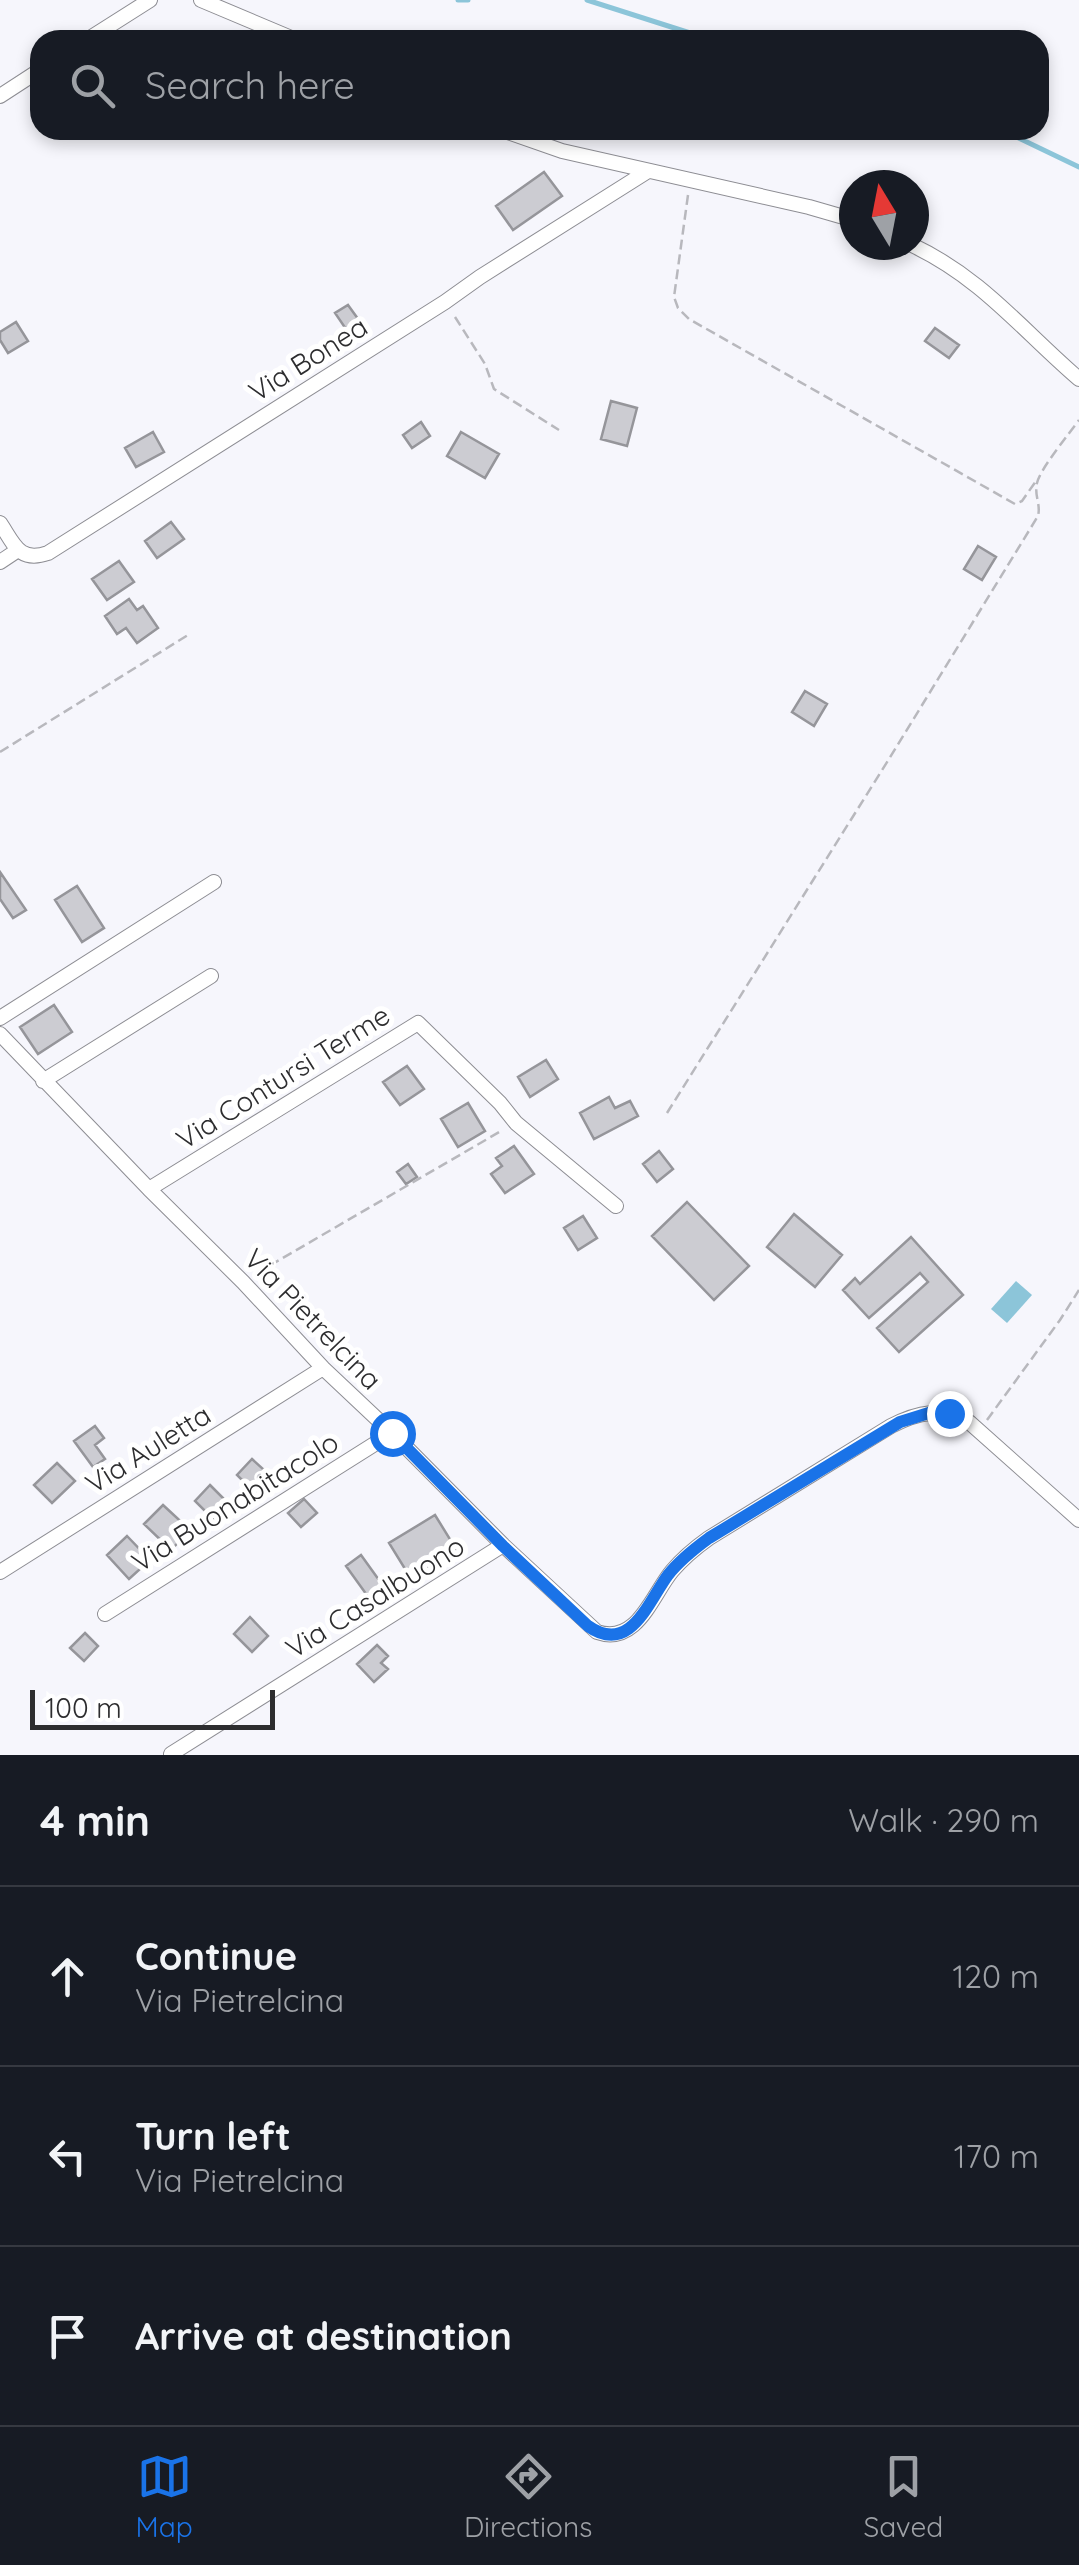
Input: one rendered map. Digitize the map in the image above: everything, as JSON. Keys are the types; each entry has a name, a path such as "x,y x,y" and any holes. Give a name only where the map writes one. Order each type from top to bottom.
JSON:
{"street":[{"path":"103,30 150,0"},
{"path":"201,0 272,30"},
{"path":"0,96 30,76"},
{"path":"529,140 839,216"},
{"name":"Via Bonea","path":"18,550 32,556 48,552 648,170"},
{"path":"929,253 972,280 1079,379"},
{"path":"0,523 18,550 0,562"},
{"path":"0,1018 214,882"},
{"path":"43,1081 210,976"},
{"name":"Via Contursi Terme","path":"149,1189 418,1023 516,1123 616,1206"},
{"name":"Via Pietrelcina","path":"0,1034 323,1368 503,1546 588,1626 606,1635 618,1634 638,1620 670,1573 698,1546 891,1426 917,1415 940,1412 961,1417 980,1429 1079,1520"},
{"name":"Via Auletta","path":"0,1572 323,1368"},
{"name":"Via Buonabitacolo","path":"105,1614 392,1433"},
{"name":"Via Casalbuono","path":"172,1754 503,1546"}],"path":[{"path":"690,180 674,297 689,319 1015,504 1022,501 1079,420"},
{"path":"445,302 485,364 494,389 558,430"},
{"path":"667,1113 1038,516 1041,506 1037,480"},
{"path":"0,752 188,635"},
{"path":"243,1282 516,1123"},
{"path":"980,1429 1079,1290"}],"water":[{"path":"1016,1281 1032,1295 1007,1323 991,1309"}],"building":[{"path":"544,172 562,196 513,230 496,206"},
{"path":"348,305 361,323 348,332 335,313"},
{"path":"16,322 28,341 8,353 0,332"},
{"path":"935,328 959,345 949,358 925,341"},
{"path":"611,401 637,408 627,446 601,439"},
{"path":"421,422 430,436 412,448 403,435"},
{"path":"153,432 164,452 136,467 125,448"},
{"path":"461,432 499,454 485,478 447,456"},
{"path":"171,522 184,539 157,558 145,541"},
{"path":"978,546 996,557 982,580 964,569"},
{"path":"119,561 134,582 107,600 92,579"},
{"path":"129,599 137,610 143,606 158,628 137,643 126,628 117,634 105,616"},
{"path":"805,691 827,704 814,726 792,712"},
{"path":"0,872 26,910 13,918 0,899"},
{"path":"77,886 104,928 82,942 55,900"},
{"path":"54,1005 72,1032 38,1054 20,1027"},
{"path":"546,1060 558,1079 530,1097 518,1077"},
{"path":"407,1066 424,1089 400,1105 383,1082"},
{"path":"609,1097 615,1108 630,1101 638,1116 594,1139 580,1113"},
{"path":"468,1103 485,1131 458,1147 441,1119"},
{"path":"514,1146 534,1174 505,1193 491,1174 502,1166 496,1158"},
{"path":"659,1151 673,1169 657,1182 643,1164"},
{"path":"408,1164 417,1177 406,1184 397,1172"},
{"path":"687,1202 749,1266 714,1300 652,1236"},
{"path":"794,1214 842,1255 815,1287 767,1247"},
{"path":"583,1216 597,1238 578,1250 564,1228"},
{"path":"911,1237 963,1295 899,1352 877,1328 928,1282 920,1273 869,1318 843,1290 855,1278 860,1284"},
{"path":"95,1426 104,1438 95,1445 105,1459 93,1467 74,1441"},
{"path":"252,1459 274,1479 258,1496 237,1475"},
{"path":"57,1463 75,1481 52,1503 34,1485"},
{"path":"210,1485 230,1505 215,1521 195,1501"},
{"path":"304,1499 317,1513 301,1527 288,1513"},
{"path":"163,1505 190,1530 171,1550 144,1524"},
{"path":"435,1515 456,1549 410,1577 389,1543"},
{"path":"127,1536 150,1560 129,1579 107,1555"},
{"path":"361,1555 384,1587 369,1598 346,1566"},
{"path":"250,1617 268,1636 252,1652 234,1634"},
{"path":"85,1633 98,1646 84,1661 70,1648"},
{"path":"377,1645 388,1656 381,1663 388,1669 374,1682 357,1664"}],"waterway":[{"path":"458,0 468,0"},
{"path":"587,0 681,30"},
{"path":"1023,140 1079,167"}],"route":[{"path":"392,1433 588,1626 612,1635 632,1626 670,1573 709,1538 900,1422 932,1412 949,1413"}]}
